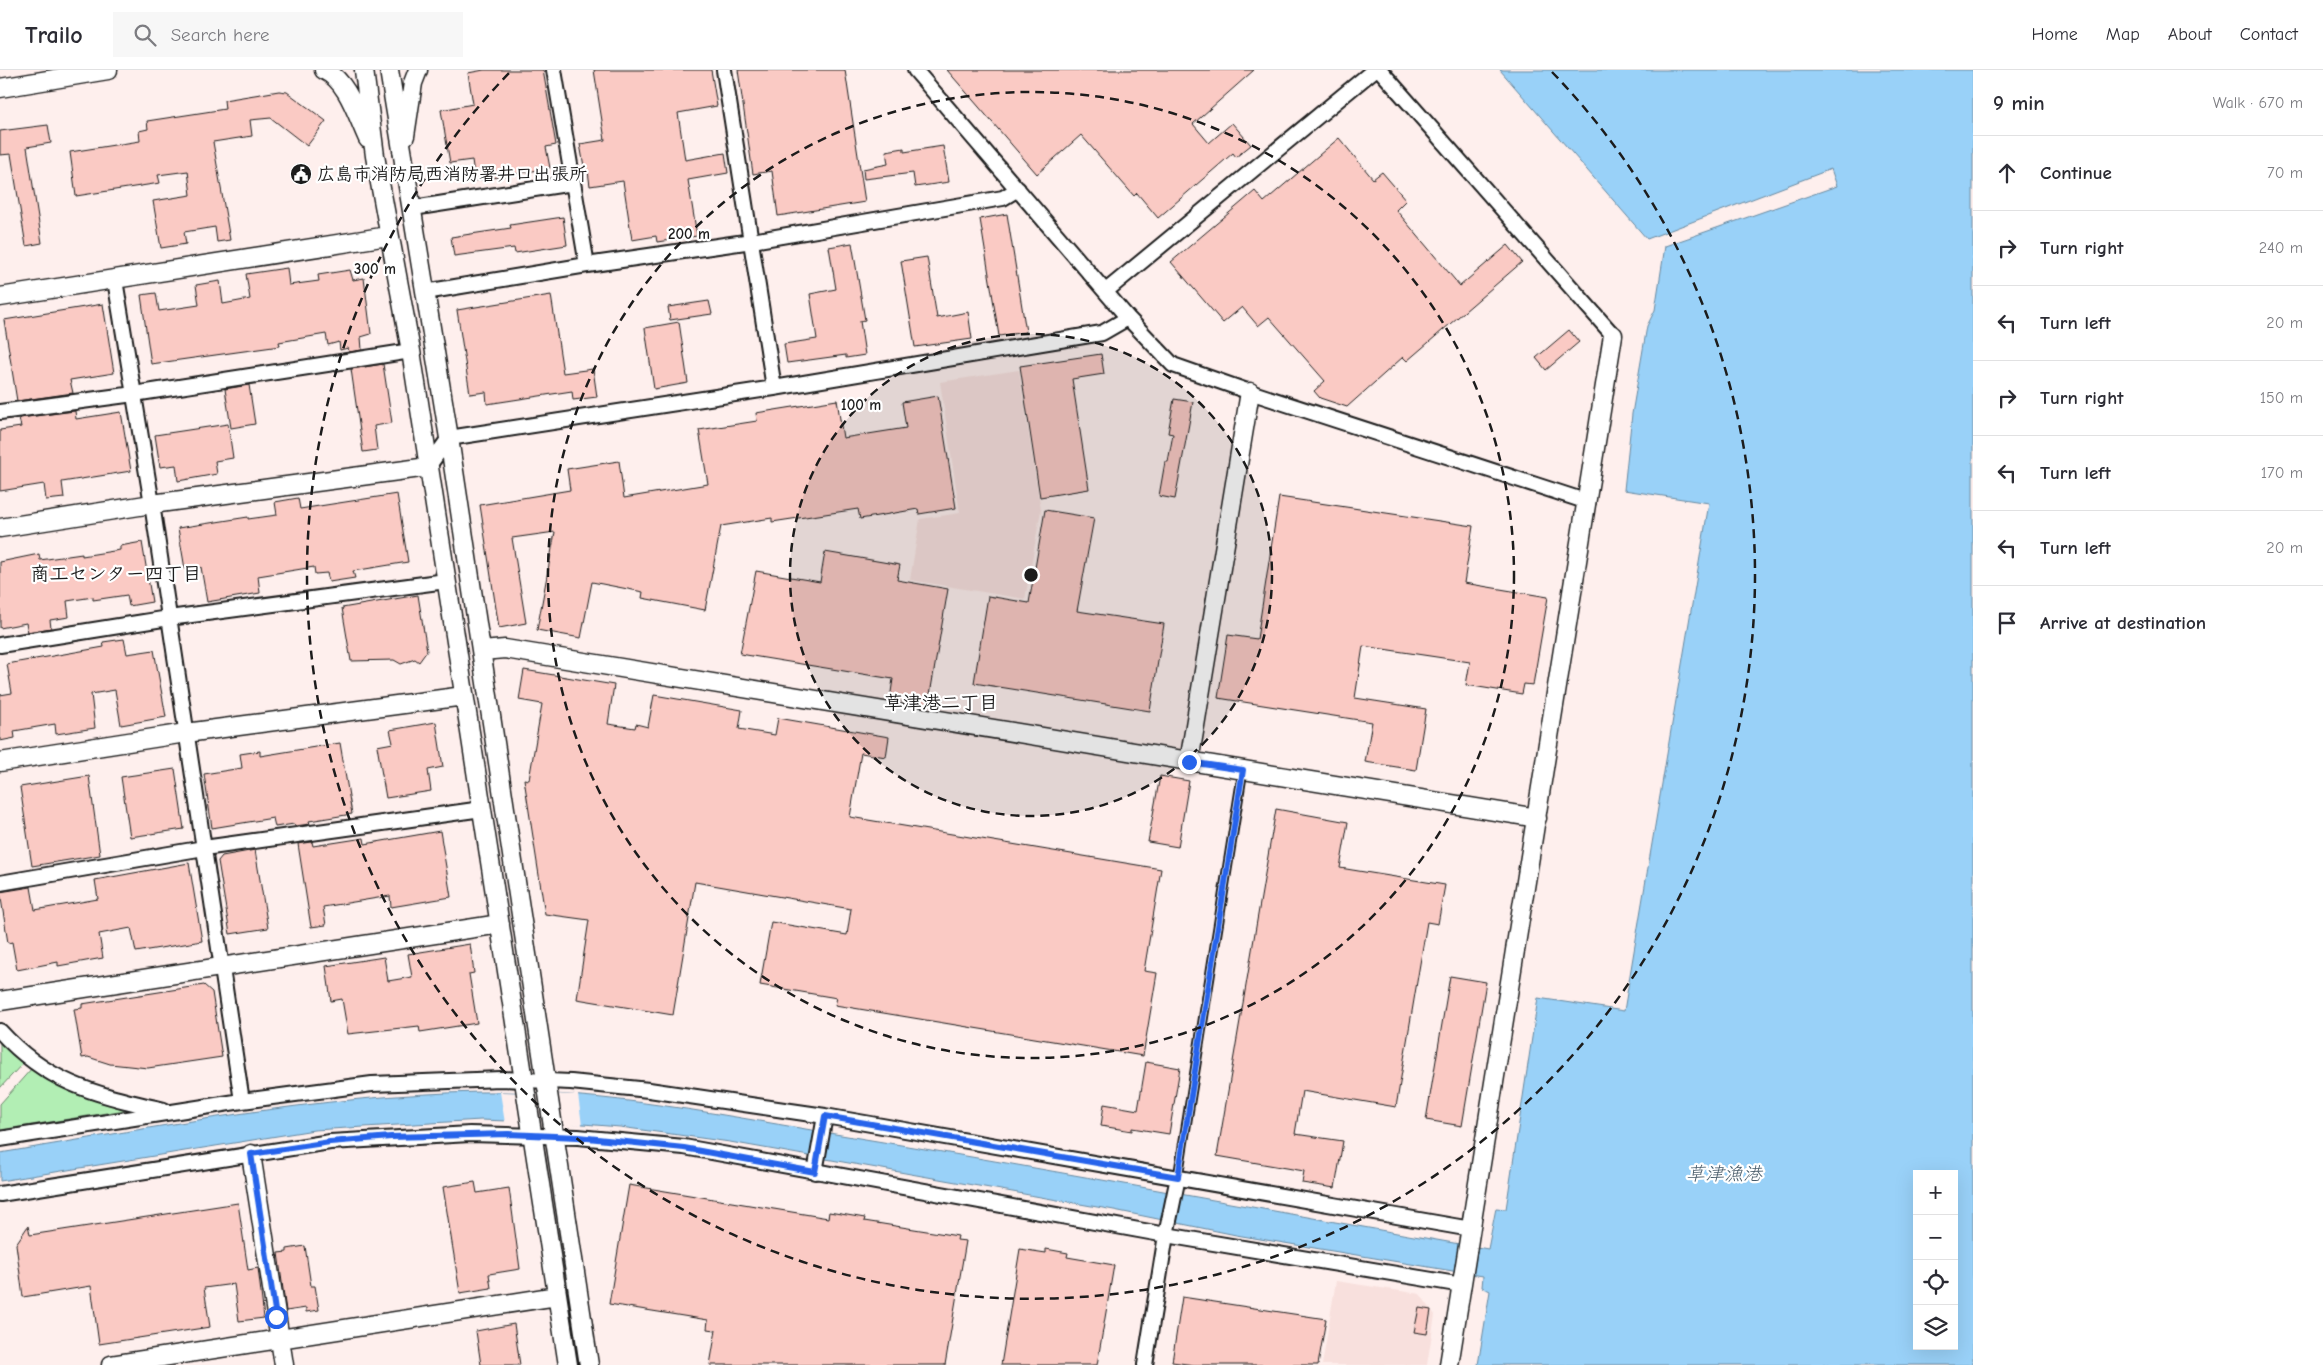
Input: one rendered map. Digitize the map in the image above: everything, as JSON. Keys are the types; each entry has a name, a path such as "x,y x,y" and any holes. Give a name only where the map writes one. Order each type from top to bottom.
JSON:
{"street":[{"path":"0,88 108,70"},
{"path":"324,70 331,74 347,93 375,156"},
{"path":"364,70 388,236 411,351 568,1365"},
{"path":"389,70 449,438 590,1365"},
{"path":"403,152 413,83 418,70"},
{"path":"554,70 587,265"},
{"path":"724,70 774,388"},
{"path":"915,70 1128,318 1173,365 1250,392 1588,502"},
{"path":"1106,291 1374,70"},
{"path":"1380,70 1613,335 1588,502 1449,1365"},
{"path":"413,208 573,183"},
{"path":"425,292 587,265 752,241 1003,198 1018,188"},
{"path":"0,297 388,236"},
{"path":"115,280 152,504 242,1101"},
{"path":"0,528 152,504 428,467 449,438 774,388 1102,333 1128,318"},
{"path":"0,412 134,394 411,351"},
{"path":"1189,762 1250,392"},
{"path":"0,645 169,618 446,582"},
{"path":"482,651 505,649 1537,818"},
{"path":"0,762 186,733 464,696"},
{"path":"0,883 204,848 482,809"},
{"path":"0,1001 500,924"},
{"path":"0,1031 31,1061 72,1085 104,1096 170,1112"},
{"path":"0,1139 242,1101 372,1084 466,1079 547,1088 649,1090 1470,1234"},
{"path":"816,1166 824,1122"},
{"path":"0,1194 330,1142 531,1129 554,1130 816,1166 1462,1282"},
{"path":"251,1154 284,1365"},
{"path":"1145,1365 1167,1230 1177,1183"},
{"path":"111,1365 557,1296"}],"lane":[{"path":"1177,1183 1243,770"}],"shaded area":[{"path":"1019,370 1041,510 1025,599 910,580 920,519 960,513 940,382"},
{"path":"1336,1281 1420,1294 1435,1315 1427,1365 1322,1365"}],"green space":[{"path":"0,1041 23,1063 0,1088"},
{"path":"32,1068 63,1088 125,1110 0,1130 0,1104"}],"water":[{"name":"草津漁港","path":"1500,70 1973,70 1973,1365 1478,1365 1490,1291 1482,1287 1483,1276 1236,1235 1114,1210 730,1142 620,1127 481,1120 314,1130 0,1181 0,1153 239,1114 359,1099 419,1094 526,1092 618,1100 710,1113 1007,1163 1488,1249 1496,1208 1506,1209 1538,998 1624,1011 1709,503 1624,490 1632,414 1647,326 1655,310 1665,246 1837,186 1831,169 1647,239"}],"pier":[{"path":"500,1092 578,1095 582,1125 505,1123"}],"building":[{"path":"484,70 543,70 556,145 546,147 550,168 475,181 472,160 450,163 441,110 473,104 468,73"},
{"path":"594,70 711,70 717,106 678,113 685,160 725,153 728,173 688,180 697,236 657,242 656,236 632,240 623,181 590,186 588,171 585,172 580,144 605,140"},
{"path":"738,70 845,70 865,202 778,216 772,171 753,174"},
{"path":"947,70 1254,70 1193,124 1209,143 1232,123 1251,145 1236,157 1233,153 1158,218 1137,193 1134,196 1081,135 1037,174"},
{"path":"279,91 287,92 326,121 307,146 271,118 250,120 252,136 213,142 230,240 217,242 215,227 184,232 186,244 161,248 153,201 191,195 188,171 158,175 160,183 76,196 70,152 140,141 139,131 148,129 147,121 225,109 224,100"},
{"path":"48,125 51,143 27,147 42,243 26,246 11,154 0,155 0,131"},
{"path":"1339,138 1373,179 1382,172 1406,200 1396,210 1460,286 1508,245 1522,262 1407,361 1403,357 1347,407 1320,398 1314,391 1325,381 1269,317 1258,326 1242,307 1223,323 1171,262 1255,191 1264,202"},
{"path":"943,146 949,182 915,187 913,173 864,179 863,169 888,164 886,151 904,148 904,152"},
{"path":"1007,214 1026,332 999,336 980,219"},
{"path":"563,217 567,245 515,253 514,248 454,256 451,237 511,228 510,225"},
{"path":"852,243 865,320 860,321 865,355 846,358 846,355 787,363 784,344 817,339 810,294 836,289 829,247"},
{"path":"927,257 937,318 968,312 972,339 915,347 901,261"},
{"path":"287,268 289,285 319,281 318,275 350,270 353,280 364,278 371,334 361,337 362,350 349,352 348,348 340,350 339,342 328,345 326,334 279,342 280,346 151,364 141,295 156,293 159,311 199,305 196,285 220,281 223,304 250,299 246,274"},
{"path":"551,295 563,373 593,369 597,397 573,400 572,391 487,404 486,392 470,394 457,310"},
{"path":"709,301 712,314 670,320 668,307"},
{"path":"103,304 114,373 70,380 73,393 17,401 4,320"},
{"path":"679,322 688,383 654,389 645,328"},
{"path":"1569,330 1579,342 1546,370 1536,358"},
{"path":"1101,354 1104,374 1072,379 1089,489 1040,497 1020,366"},
{"path":"383,364 392,423 374,426 377,450 363,452 351,369"},
{"path":"249,385 255,424 231,428 225,389"},
{"path":"938,396 956,508 919,514 918,509 860,519 858,509 772,522 772,518 721,526 705,610 642,598 643,592 592,582 581,638 537,630 555,532 512,538 526,623 499,628 480,505 570,490 567,469 619,461 624,498 708,484 699,430 757,421 756,413 837,400 843,438 906,428 902,402"},
{"path":"1174,399 1193,402 1175,499 1159,496 1165,462 1168,462 1173,434 1168,433"},
{"path":"75,411 76,419 121,412 131,471 62,482 64,498 46,500 44,484 0,491 0,430 21,427 19,418"},
{"path":"228,424 233,458 215,461 217,474 178,481 176,465 160,467 155,435"},
{"path":"397,494 408,562 353,571 355,578 329,582 327,573 315,574 314,567 258,576 260,593 207,602 201,567 185,569 178,528 248,517 248,519 277,515 275,502 298,498 300,509"},
{"path":"1279,497 1473,526 1464,583 1548,597 1533,685 1524,684 1522,694 1466,685 1470,662 1363,646 1355,698 1426,709 1416,770 1365,762 1372,722 1218,698 1228,635 1257,639"},
{"path":"1045,510 1094,518 1077,611 1164,624 1150,711 974,683 988,596 1029,603"},
{"path":"142,542 152,602 129,606 127,595 93,600 93,597 67,601 69,617 50,620 51,628 28,632 26,623 0,628 0,562 39,554 40,560 82,554 82,556 120,550 120,546"},
{"path":"825,552 900,565 897,580 948,589 928,706 890,699 893,679 740,654 756,571 820,582"},
{"path":"418,595 427,651 419,662 415,659 401,664 394,660 351,661 342,608"},
{"path":"124,639 127,654 154,650 166,717 121,725 115,690 91,694 95,728 56,734 55,724 14,731 15,738 0,741 0,695 12,693 7,664 104,647 103,642"},
{"path":"524,670 614,685 608,724 635,728 636,724 648,727 654,695 742,710 739,729 775,735 778,718 889,737 886,757 861,753 850,817 1161,869 1144,971 1157,973 1143,1056 835,1005 837,998 760,985 771,922 847,935 851,909 695,882 673,1015 577,999 589,920 545,914 524,779 529,780 542,704 519,700"},
{"path":"436,722 443,767 428,770 431,791 386,798 377,746 393,743 390,730"},
{"path":"340,743 352,814 309,821 310,824 295,826 294,824 275,827 273,818 212,828 204,774 242,768 240,754 260,751 260,756"},
{"path":"175,769 184,829 130,837 121,777"},
{"path":"89,776 100,855 32,866 20,787"},
{"path":"1160,776 1189,781 1178,847 1148,842"},
{"path":"1276,809 1348,822 1340,868 1445,885 1438,924 1427,922 1396,1107 1302,1091 1295,1134 1343,1141 1335,1188 1302,1183 1304,1171 1217,1156"},
{"path":"440,831 451,897 391,907 390,896 323,907 326,925 311,927 298,844 312,842 313,846 364,838 365,844"},
{"path":"255,850 268,928 230,934 218,861 222,856"},
{"path":"189,863 202,941 136,952 131,928 99,934 103,958 58,966 58,962 17,970 12,942 8,943 0,892 31,887 35,910 98,899 95,880"},
{"path":"470,944 474,973 469,974 477,1023 420,1032 419,1026 348,1034 342,999 331,1001 326,966 384,957 388,981 412,977 408,954"},
{"path":"1450,976 1486,982 1462,1126 1426,1120"},
{"path":"204,985 212,992 222,1057 148,1068 110,1064 88,1057 82,1058 74,1009 82,1008 82,1004"},
{"path":"1146,1062 1180,1068 1169,1134 1132,1128 1132,1131 1101,1126 1104,1104 1138,1110"},
{"path":"475,1182 477,1193 509,1188 520,1269 489,1274 491,1288 460,1293 443,1187"},
{"path":"629,1185 828,1218 829,1212 865,1218 864,1221 958,1236 957,1240 966,1241 945,1365 710,1365 716,1330 707,1329 708,1320 609,1304"},
{"path":"238,1203 248,1270 258,1268 264,1318 239,1321 234,1284 204,1288 210,1327 99,1344 91,1286 23,1297 16,1244 28,1226 30,1235"},
{"path":"305,1246 311,1286 315,1286 319,1310 306,1312 306,1308 286,1311 278,1253 287,1252 287,1249"},
{"path":"1020,1249 1046,1253 1046,1249 1068,1253 1067,1257 1114,1265 1097,1365 1001,1365"},
{"path":"1182,1297 1326,1319 1318,1365 1194,1365 1172,1362"},
{"path":"1419,1308 1431,1310 1427,1334 1414,1332"},
{"path":"514,1324 520,1365 481,1365 476,1331"}],"place":[{"name":"広島市消防局西消防署井口出張所","path":"301,174"}],"district":[{"name":"商工センター四丁目","path":"116,574"},
{"name":"草津港二丁目","path":"941,703"}],"route":[{"path":"276,1317 251,1154 330,1142 391,1137 508,1134 578,1137 684,1148 815,1172 825,1116 1178,1177 1243,770 1189,762"}]}
